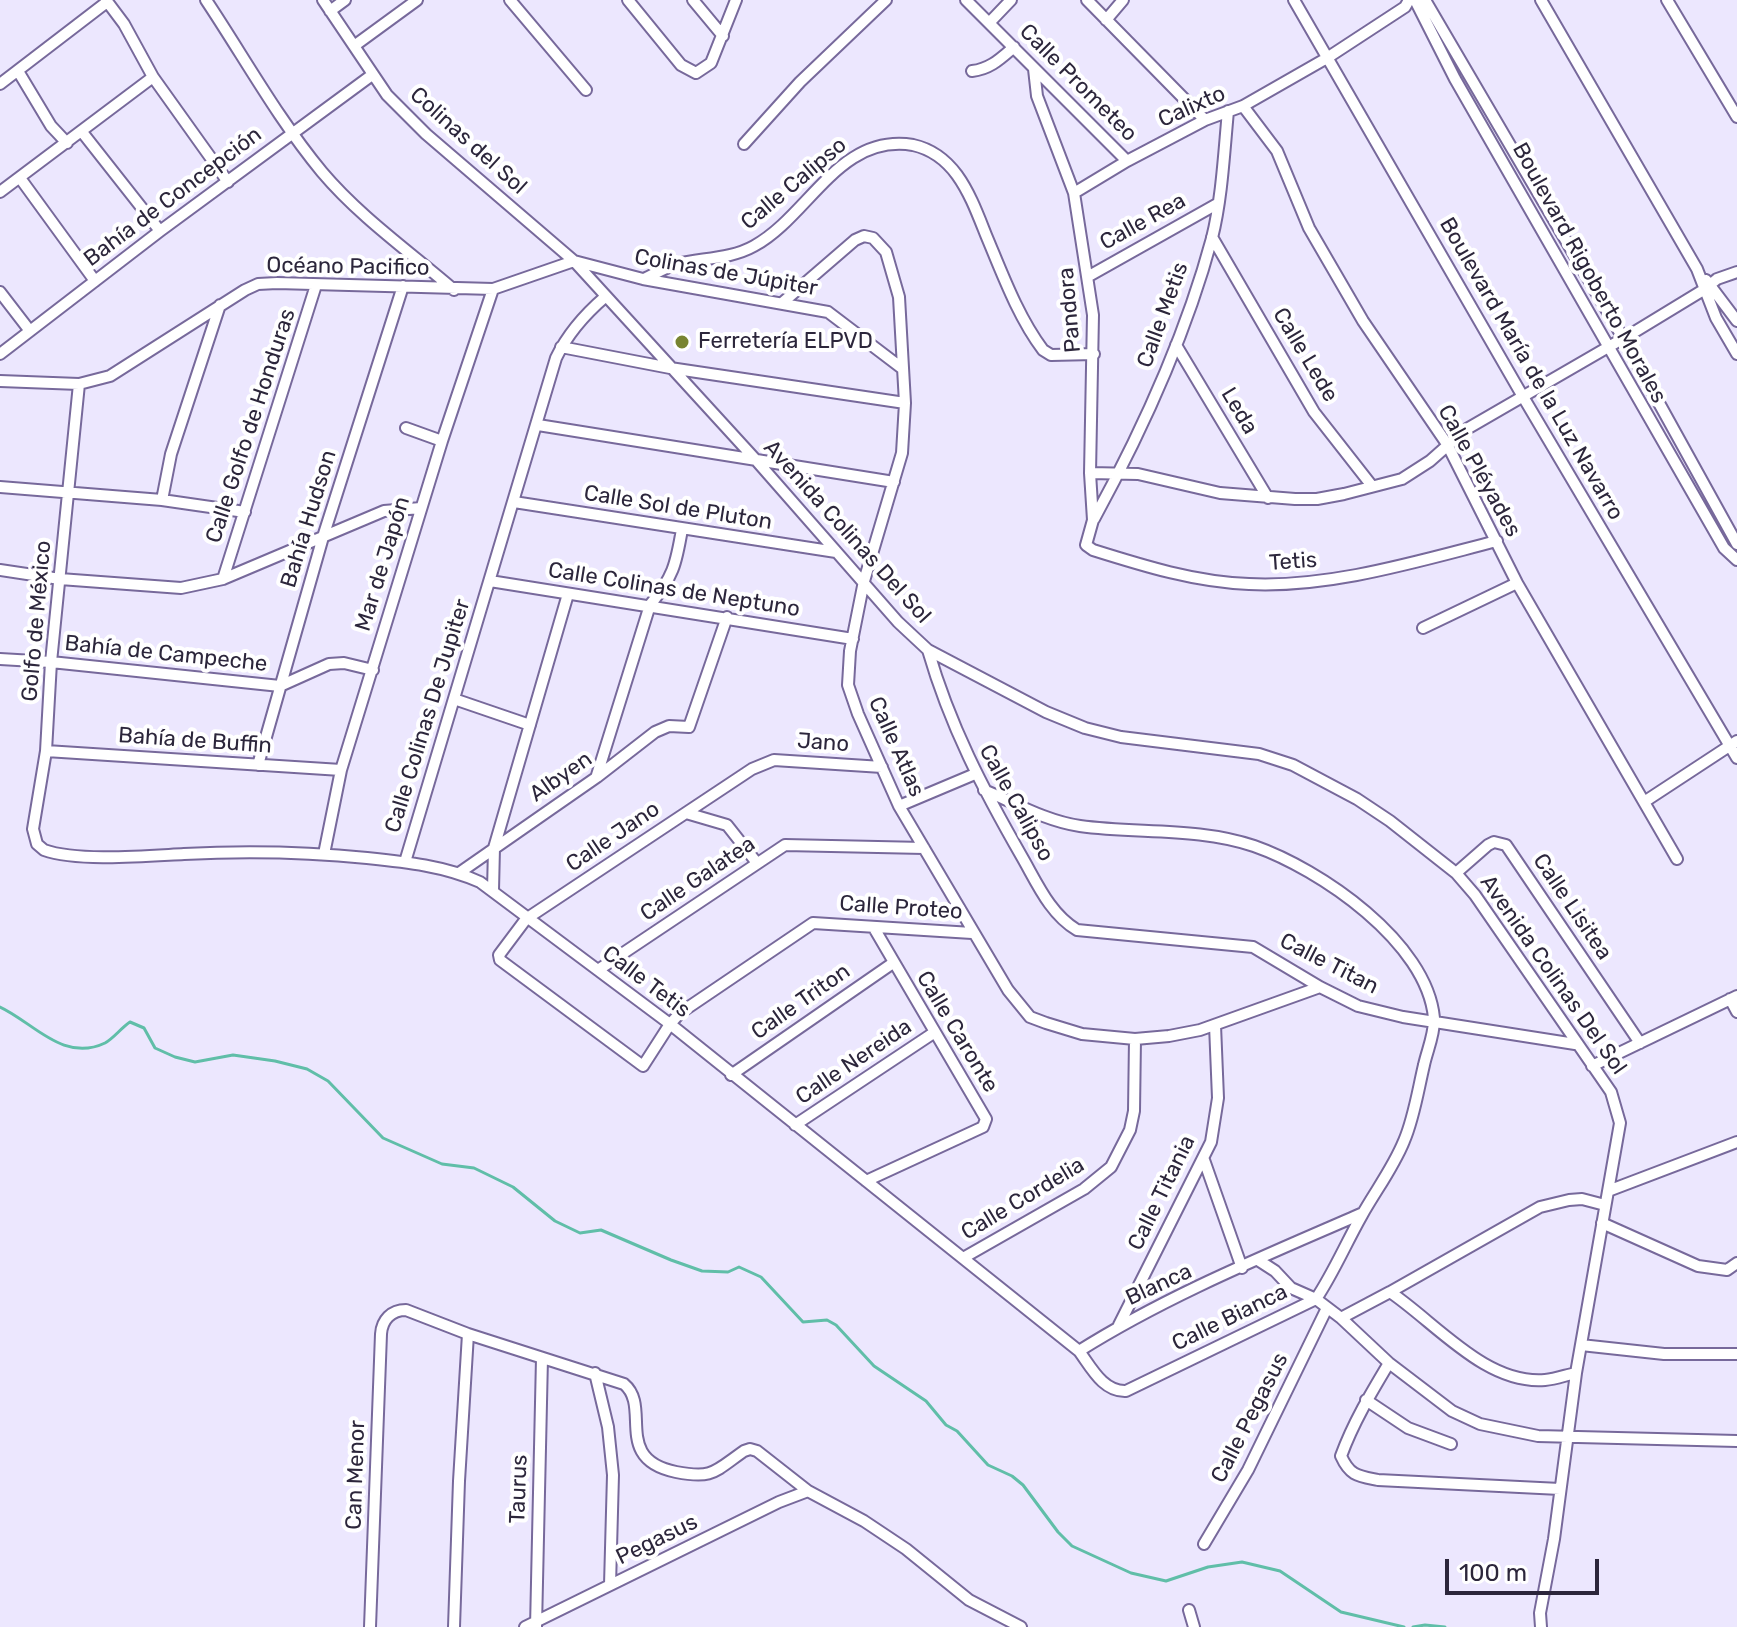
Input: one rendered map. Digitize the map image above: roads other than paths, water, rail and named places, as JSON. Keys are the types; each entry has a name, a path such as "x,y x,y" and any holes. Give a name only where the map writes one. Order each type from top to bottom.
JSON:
{"street":[{"path":"206,0 293,134 323,173 353,204 454,290"},
{"name":"Colinas del Sol","path":"323,0 387,95 426,134 574,261 605,297"},
{"path":"330,11 345,0"},
{"path":"354,46 417,0"},
{"path":"510,0 586,90"},
{"path":"628,0 689,71 696,73 711,63 736,0"},
{"path":"693,0 723,36"},
{"path":"744,144 800,82 886,0"},
{"name":"Calle Prometeo","path":"966,0 1127,161"},
{"path":"989,23 1011,0"},
{"path":"1087,0 1205,120"},
{"path":"1106,20 1123,0"},
{"name":"Boulevard María de la Luz Navarro","path":"1294,0 1522,395 1734,743 1737,758"},
{"path":"1541,0 1697,269 1737,321"},
{"path":"1667,0 1737,117"},
{"path":"0,84 106,1 124,24 153,77 228,182"},
{"name":"Calixto","path":"1074,193 1205,120 1243,106 1418,2"},
{"name":"Boulevard Rigoberto Morales","path":"1418,2 1623,338 1737,544"},
{"name":"Boulevard Rigoberto Morales","path":"1418,2 1455,79 1609,345 1643,411 1724,548 1737,560"},
{"path":"972,71 993,65 1014,47"},
{"name":"Pandora","path":"1034,69 1037,96 1074,193 1089,276 1094,354 1090,473 1093,520 1085,542 1093,550"},
{"path":"18,71 51,126 67,143"},
{"name":"Bahía de Concepción","path":"0,354 372,75"},
{"path":"0,192 153,77"},
{"name":"Calle Pléyades","path":"1243,106 1270,137 1304,218 1363,321 1447,444 1517,583 1677,859"},
{"name":"Calle Metis","path":"1093,520 1118,473 1176,345 1212,237 1228,111"},
{"path":"82,132 160,231"},
{"name":"Calle Calipso","path":"643,279 674,264 722,256 754,246 773,233 835,172 863,152 881,145 901,143 921,147 941,157 957,175 972,200 1003,276 1043,350 1051,355 1094,354"},
{"path":"20,178 95,281"},
{"name":"Calle Rea","path":"1089,276 1217,204"},
{"name":"Calle Atlas","path":"782,303 855,240 864,236 873,238 886,252 899,297 904,439 864,581 848,685 899,806 972,933 1018,1004 1030,1017 1082,1034 1135,1039 1180,1035 1320,987"},
{"name":"Calle Lede","path":"1212,237 1314,412 1372,486"},
{"name":"Colinas de Júpiter","path":"574,261 643,279 828,312 903,369"},
{"name":"Océano Pacifico","path":"0,381 79,384 110,376 258,284 493,289 574,261"},
{"path":"1090,473 1138,474 1220,493 1317,499 1402,479 1465,430 1727,274 1737,272"},
{"name":"Calle Golfo de Honduras","path":"223,579 316,285"},
{"name":"Bahía Hudson","path":"258,765 323,537 403,286"},
{"path":"1708,287 1716,318 1737,354"},
{"name":"Mar de Japón","path":"324,854 341,770 442,441 493,289"},
{"path":"0,292 30,331"},
{"name":"Calle Colinas De Jupiter","path":"405,862 561,347 583,317 605,297"},
{"name":"Avenida Colinas Del Sol","path":"605,297 755,459 898,622 928,650 1046,712 1085,728 1121,737 1259,754 1293,765 1357,799 1456,873 1503,933 1575,1044 1611,1092 1620,1123 1576,1373 1542,1601 1541,1627"},
{"path":"162,500 171,454 220,305"},
{"name":"Leda","path":"1176,345 1268,498"},
{"path":"561,347 670,368 905,403"},
{"name":"Golfo de México","path":"51,852 37,844 33,829 46,751 51,662 79,384"},
{"path":"538,425 894,482"},
{"path":"406,428 442,441"},
{"path":"0,487 162,500 245,512"},
{"name":"Calle Sol de Pluton","path":"514,502 836,552"},
{"path":"0,570 164,589 190,587 223,579 384,511 421,508"},
{"path":"597,777 650,605 675,569 682,529"},
{"name":"Tetis","path":"1093,550 1180,575 1251,585 1339,578 1497,541"},
{"name":"Calle Colinas de Neptuno","path":"490,581 853,639"},
{"path":"1423,628 1517,583"},
{"path":"493,890 494,848 568,594"},
{"name":"Albyen","path":"459,873 662,728 689,727 727,617"},
{"name":"Calle Calipso","path":"928,650 946,707 975,774 1050,903 1065,923"},
{"name":"Bahía de Campeche","path":"0,659 280,686"},
{"path":"280,686 329,664 344,663 373,670"},
{"path":"454,699 530,725"},
{"path":"1644,802 1734,743"},
{"name":"Bahía de Buffin","path":"46,751 341,770"},
{"name":"Jano","path":"762,764 774,760 882,767"},
{"name":"Calle Jano","path":"643,1066 639,1066 499,957 526,919 762,764"},
{"path":"899,806 975,774"},
{"path":"984,790 1045,817 1079,826 1205,835 1253,846 1327,883 1355,904 1390,935 1422,978 1435,1022 1406,1138 1328,1282 1316,1299 1291,1288 1275,1271 1258,1260"},
{"path":"686,813 727,825 757,863"},
{"name":"Calle Lisitea","path":"1456,873 1488,845 1494,842 1506,845 1640,1043"},
{"name":"Calle Galatea","path":"598,970 778,849 794,844 924,848"},
{"name":"Calle Tetis","path":"51,852 119,857 234,852 324,854 405,862 459,873 493,890 526,919 670,1024 963,1258 1079,1351 1099,1378 1119,1391"},
{"name":"Calle Proteo","path":"643,1066 680,1013 813,923 972,933"},
{"name":"Calle Titan","path":"1065,923 1077,930 1253,947 1358,1006 1435,1022 1575,1044"},
{"name":"Calle Caronte","path":"866,1181 986,1124 986,1119 874,928"},
{"name":"Calle Triton","path":"731,1075 893,963"},
{"path":"1592,1066 1733,998 1737,1012"},
{"name":"Calle Titania","path":"1119,1325 1211,1142 1218,1098 1215,1025"},
{"name":"Calle Nereida","path":"795,1125 935,1032"},
{"name":"Calle Cordelia","path":"963,1258 1084,1189 1111,1167 1121,1152 1134,1111 1135,1039"},
{"path":"1608,1191 1737,1142"},
{"path":"1204,1160 1242,1268"},
{"path":"1341,1318 1394,1295 1540,1207 1582,1199 1605,1205"},
{"name":"Blanca","path":"1079,1351 1119,1325 1363,1213"},
{"path":"1602,1223 1698,1266 1727,1270 1737,1263"},
{"path":"1394,1295 1482,1364 1499,1372 1544,1380 1576,1373"},
{"name":"Calle Bianca","path":"1119,1391 1126,1391 1316,1299 1435,1400 1467,1420 1507,1432 1567,1437 1737,1441"},
{"name":"Calle Pegasus","path":"1204,1544 1248,1470 1327,1308"},
{"name":"Can Menor","path":"370,1627 382,1325 398,1310 406,1310 468,1334"},
{"path":"454,1627 468,1334 595,1373 629,1388 641,1448 645,1458 659,1468 708,1476 750,1449 768,1459 808,1491 864,1521 927,1564 969,1600 1021,1627"},
{"path":"1581,1345 1664,1354 1737,1354"},
{"name":"Taurus","path":"532,1625 542,1358"},
{"path":"1389,1363 1366,1400 1341,1456 1347,1469 1358,1476 1378,1480 1560,1489"},
{"path":"595,1373 608,1427 613,1475 610,1585"},
{"path":"1366,1400 1408,1428 1451,1444"},
{"name":"Pegasus","path":"532,1625 779,1502 808,1491"},
{"path":"1189,1610 1194,1627"}],"waterway":[{"path":"0,1007 49,1038 76,1048 105,1043 130,1022 144,1028 155,1048 175,1057 195,1062 233,1055 307,1069 328,1081 383,1138 442,1164 474,1168 513,1187 555,1221 580,1233 601,1230 702,1271 728,1272 739,1267 761,1277 803,1322 827,1320 836,1325 874,1366 926,1401 988,1465 1023,1485 1072,1546 1131,1573 1166,1581 1208,1567 1242,1562 1280,1571 1341,1612 1404,1627"},
{"path":"1413,1627 1445,1627"}],"place":[{"name":"Ferretería ELPVD","path":"682,342"}]}
